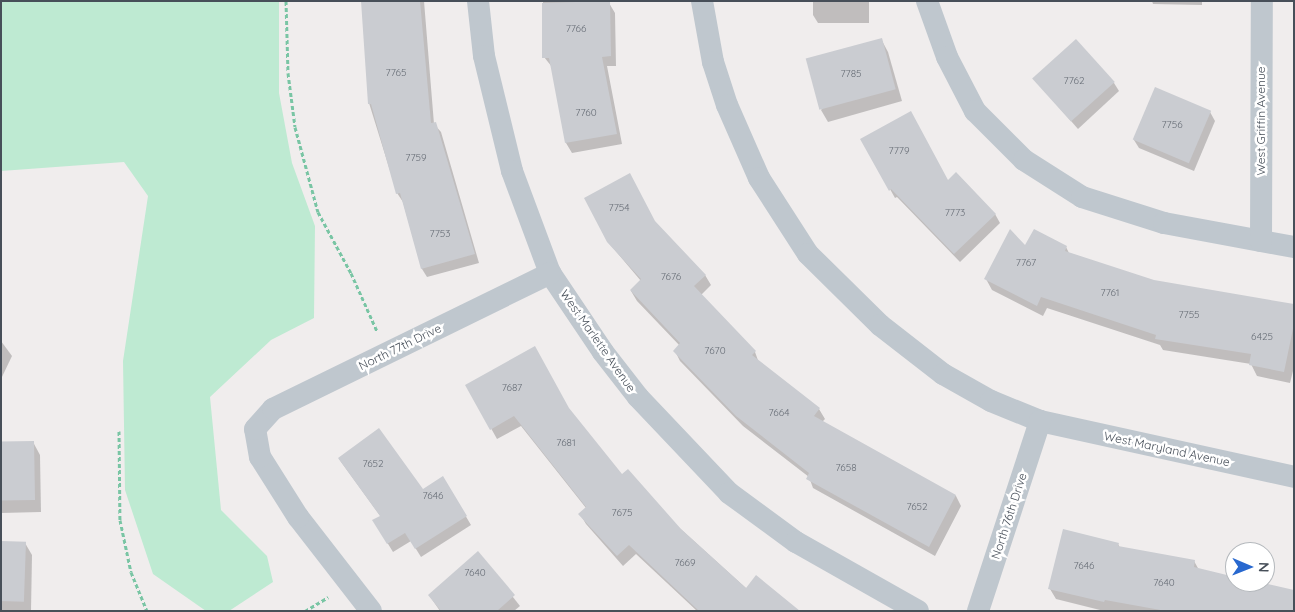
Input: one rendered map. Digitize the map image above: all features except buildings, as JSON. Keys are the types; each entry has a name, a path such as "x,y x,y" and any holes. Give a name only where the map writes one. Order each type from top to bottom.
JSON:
{"street":[{"name":"West Marlette Avenue","path":"478,1 484,56 512,171 550,273 638,397 730,493 796,542 918,611"},
{"name":"West Maryland Avenue","path":"702,1 713,62 727,106 759,178 808,254 880,325 943,374 991,401 1040,421 1294,477"},
{"path":"927,1 947,57 975,111 1024,160 1082,197 1164,223 1294,247"},
{"name":"West Griffin Avenue","path":"1261,241 1262,1"},
{"name":"North 77th Drive","path":"371,611 298,517 260,457 255,429 273,409 550,273"},
{"name":"North 76th Drive","path":"978,611 1040,421"}],"path":[{"path":"286,1 288,73 295,127 318,212 351,273 387,353"},
{"path":"119,431 120,520 131,572 147,611"}],"green space":[{"path":"1,1 279,1 279,93 292,163 315,226 314,318 271,340 210,397 221,510 267,556 273,582 229,611 206,611 153,574 125,490 123,361 148,196 124,162 1,171"}]}
